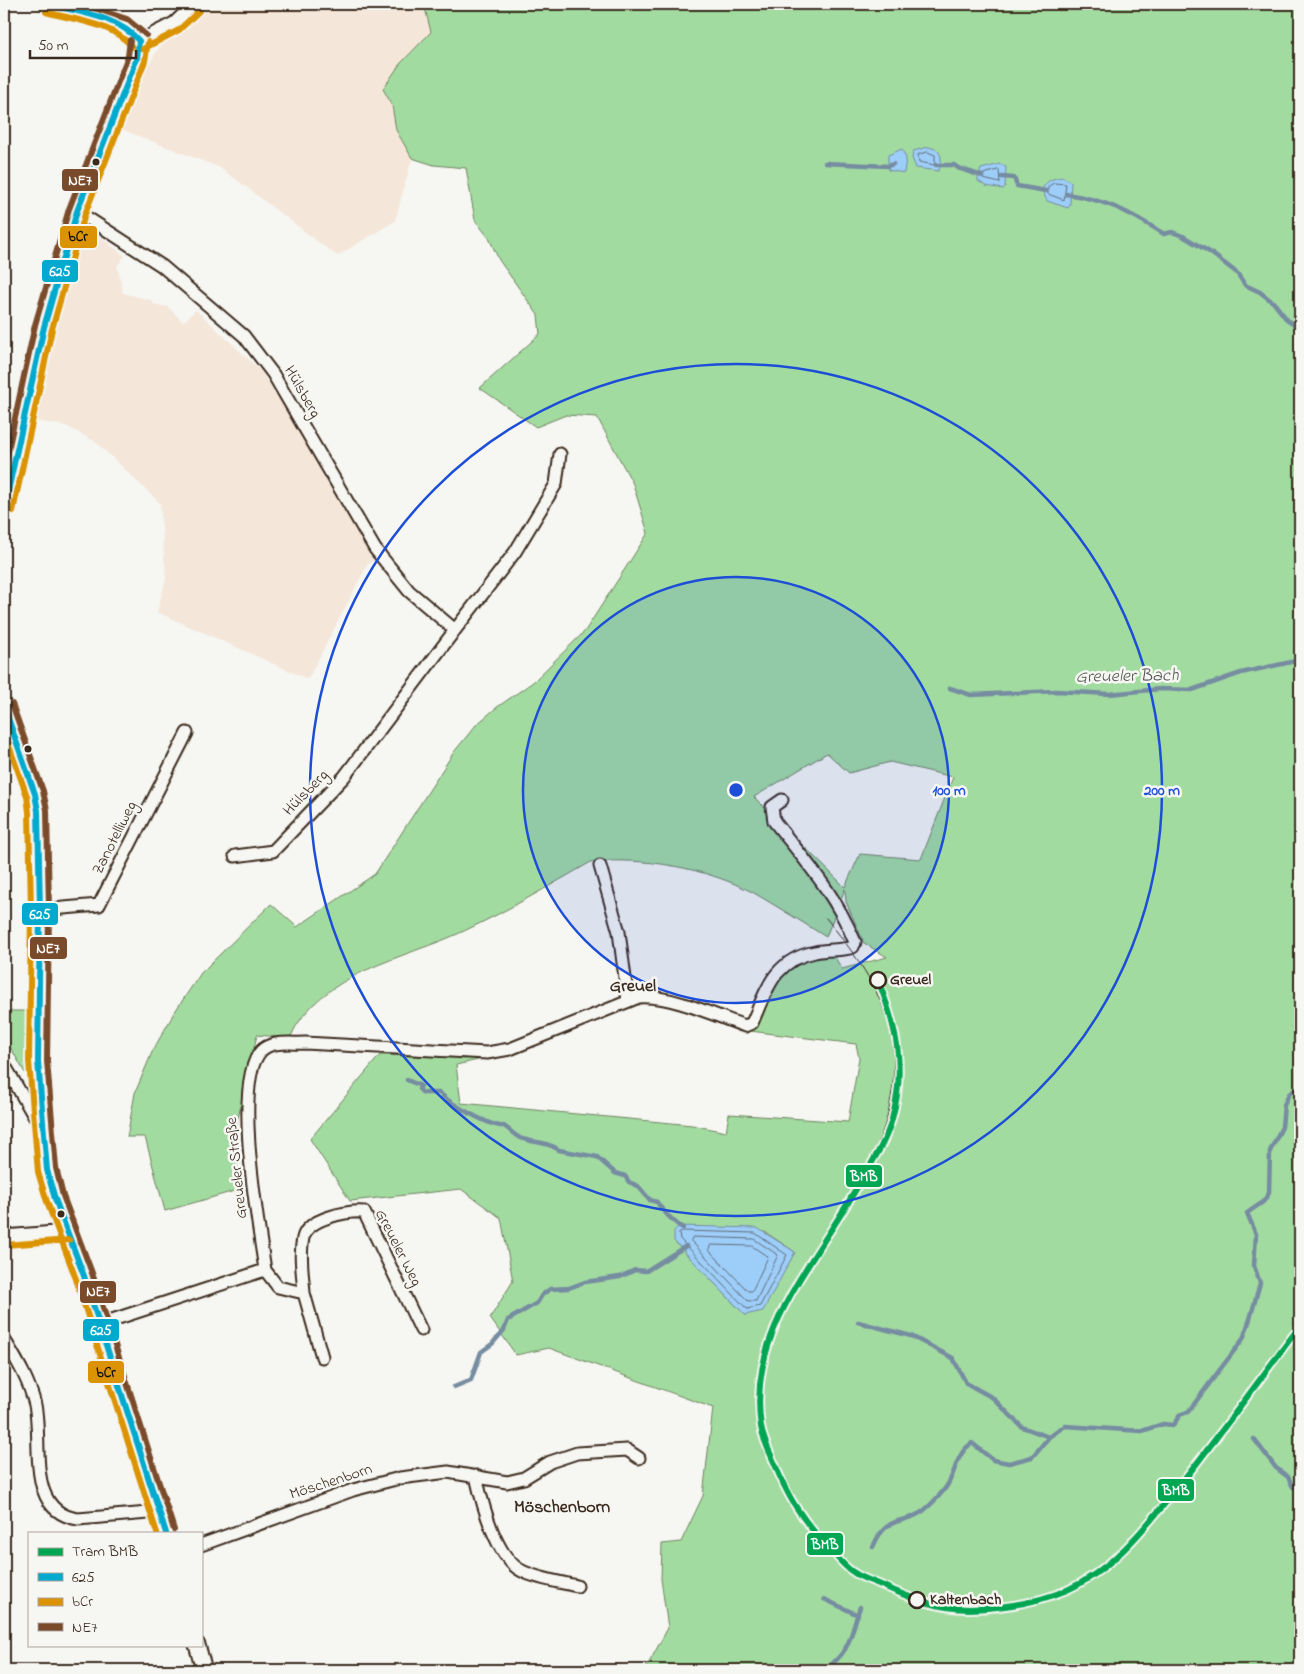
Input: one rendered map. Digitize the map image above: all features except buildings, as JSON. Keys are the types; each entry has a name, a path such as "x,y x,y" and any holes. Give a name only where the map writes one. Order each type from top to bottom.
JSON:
{"street":[{"path":"4,510 44,327 77,211 138,53 139,41 136,35 124,26 48,4"},
{"path":"139,41 174,23 194,4"},
{"name":"Hülsberg","path":"77,211 162,266 244,336 273,374 375,549 409,591 455,630"},
{"name":"Hülsberg","path":"235,856 273,851 344,777 515,552 556,484 560,454"},
{"path":"4,707 9,737 35,794 38,811 40,910 38,1061 42,1130 50,1184 100,1324 166,1532"},
{"name":"Zanotelliweg","path":"40,910 99,905 187,733"},
{"path":"600,866 619,932 628,1000 650,996 746,1026 752,1023 778,970 795,959 813,952 853,947 855,942 830,891 774,821 772,807 782,800"},
{"name":"Greueler Straße","path":"265,1270 248,1147 247,1115 254,1064 261,1050 277,1044 305,1043 478,1053 510,1049 566,1028 628,1000"},
{"path":"4,1064 42,1130"},
{"name":"Greueler Weg","path":"322,1357 304,1293 303,1236 312,1224 348,1211 364,1212 421,1330"},
{"path":"4,1236 68,1231"},
{"path":"100,1324 265,1270 278,1287 304,1293"},
{"path":"4,1339 27,1377 35,1405 42,1484 46,1500 52,1508 69,1518 78,1519 160,1512"},
{"name":"Möschenborn","path":"202,1545 353,1490 400,1478 448,1472 507,1482 524,1478 550,1462 577,1453 627,1450 640,1458"},
{"path":"476,1476 492,1527 506,1558 523,1571 577,1586"},
{"path":"197,1646 204,1670"}],"shaded area":[{"path":"209,4 424,4 431,32 400,64 383,89 392,105 396,130 412,158 395,221 337,256 221,168 118,128 141,78 158,49 189,19 194,23"},
{"path":"93,231 125,256 117,266 123,293 153,301 153,304 168,307 183,322 196,310 260,370 290,415 349,517 377,558 367,565 308,679 157,612 166,579 160,503 96,442 66,426 36,421 61,307 85,233"}],"green space":[{"path":"424,4 1300,4 1300,1670 645,1670 668,1628 661,1579 662,1544 681,1542 703,1496 713,1408 549,1348 516,1355 490,1318 513,1281 501,1218 461,1189 350,1201 310,1139 380,1055 487,1058 456,1065 461,1103 692,1125 726,1132 729,1114 848,1122 859,1058 856,1044 750,1031 764,1001 779,978 800,963 833,954 842,969 887,957 864,943 846,902 845,889 826,937 754,893 716,877 675,866 654,863 632,861 591,862 528,898 464,931 366,970 342,983 321,997 303,1016 290,1038 257,1035 236,1127 238,1190 165,1211 145,1137 127,1137 135,1093 153,1050 176,1010 201,973 271,904 297,927 375,874 454,752 476,725 496,708 533,682 585,631 648,533 633,484 597,417 566,415 536,427 480,388 540,334 538,315 499,260 489,238 475,220 466,168 434,165 412,158 396,130 392,105 383,89 400,64 431,32","holes":["827,753 849,773 890,762 953,777 921,859 860,854 845,887 754,797","765,1232 795,1252 782,1275 745,1315 674,1241"]},
{"path":"8,1011 27,1011 27,1073 25,1073 4,1036 4,1013"}],"water":[{"path":"928,147 938,151 940,155 941,166 938,171 916,168 912,158 913,151"},
{"path":"902,149 906,158 904,173 888,170 888,155"},
{"path":"1000,164 1006,167 1005,187 1003,189 986,186 978,181 981,169"},
{"path":"1063,177 1071,182 1070,205 1068,208 1047,201 1042,190 1050,180"},
{"path":"679,1226 757,1228 795,1252 763,1311 745,1315 674,1241 674,1231"}],"waterway":[{"path":"825,163 888,166 893,164"},
{"path":"936,165 954,165 982,176"},
{"path":"1002,177 1014,178 1017,186 1046,191"},
{"path":"1066,194 1106,203 1140,219 1164,234 1172,232 1183,236 1211,253 1237,273 1245,285 1260,292 1274,303 1288,321 1300,328"},
{"name":"Greueler Bach","path":"950,688 971,695 1056,691 1109,694 1160,689 1192,690 1241,673 1300,660"},
{"name":"Möschenborn","path":"407,1080 421,1086 419,1089 423,1093 440,1093 452,1103 471,1114 498,1126 504,1126 520,1138 550,1145 559,1150 597,1157 615,1173 625,1176 629,1182 638,1186 650,1200 657,1202 668,1216 683,1228"},
{"name":"Kaltenbach","path":"873,1547 885,1528 921,1513 943,1492 960,1456 972,1443 993,1460 1009,1463 1032,1457 1049,1437 1065,1426 1142,1431 1163,1424 1173,1425 1180,1415 1188,1412 1243,1339 1250,1319 1260,1283 1254,1266 1256,1234 1247,1213 1263,1202 1269,1193 1270,1151 1282,1127 1284,1105 1289,1094 1300,1086"},
{"path":"454,1387 471,1380 481,1352 492,1344 504,1330 508,1320 537,1303 542,1295 550,1289 569,1288 585,1282 620,1277 635,1270 646,1271 686,1246"},
{"name":"Möschenborn","path":"858,1322 911,1336 953,1358 966,1383 993,1398 1022,1427 1049,1437"},
{"path":"1254,1439 1276,1468 1288,1477 1293,1487 1300,1489"},
{"path":"824,1599 858,1615"},
{"name":"Kaltenbach","path":"825,1670 834,1663 849,1642 860,1607"}],"tram line":[{"path":"826,918 861,965 874,988 885,1012 891,1036 894,1062 892,1090 886,1121 877,1145 858,1183"},
{"name":"BMB","path":"878,980 890,1015 899,1065 896,1100 892,1119 876,1156 787,1302 773,1331 764,1361 759,1393 762,1431 784,1486 810,1527 849,1569 863,1578 913,1598 935,1605 958,1609 1020,1604 1055,1595 1084,1581 1115,1558 1143,1530 1180,1485 1300,1326"}],"transit line":[{"name":"625","path":"48,4 109,20 139,41"},
{"name":"NE7","path":"82,4 127,19 146,35"},
{"name":"bCr","path":"143,49 179,30 200,10"},
{"name":"bCr","path":"46,12 104,27 124,39 132,47"},
{"name":"NE7","path":"4,469 35,325 69,209 128,56 130,40"},
{"name":"625","path":"4,509 44,327 77,211 137,58 139,41"},
{"name":"bCr","path":"13,511 52,329 85,214 145,61 148,42"},
{"name":"NE7","path":"12,704 43,791 47,810 49,910 47,1061 56,1168 63,1196 92,1273 174,1530"},
{"name":"625","path":"4,707 35,794 38,811 40,910 38,1061 47,1170 55,1199 84,1276 166,1532"},
{"name":"bCr","path":"4,732 27,796 29,812 31,910 29,1061 38,1172 47,1202 76,1279 157,1532"},
{"name":"bCr","path":"5,1245 69,1240"}],"place":[{"name":"Greuel","path":"878,980"},
{"name":"Kaltenbach","path":"917,1600"}],"district":[{"name":"Greuel","path":"633,987"},
{"name":"Möschenborn","path":"562,1508"}]}
